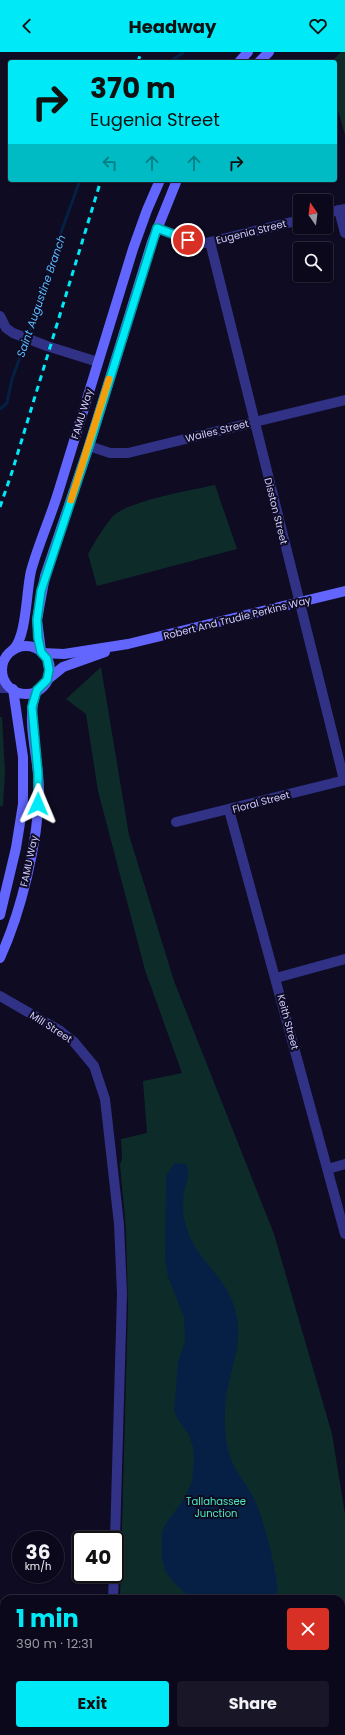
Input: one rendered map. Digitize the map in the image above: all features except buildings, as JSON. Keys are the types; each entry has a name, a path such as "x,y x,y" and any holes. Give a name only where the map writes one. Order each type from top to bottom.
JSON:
{"street":[{"path":"240,60 248,52"},
{"path":"262,60 269,52"},
{"name":"FAMU Way","path":"0,914 19,834 23,794 23,757 8,688 3,676 2,664 19,642 22,634 27,589 32,567 57,496 135,243 159,182"},
{"name":"FAMU Way","path":"47,680 49,666 42,652 37,625 41,591 89,446 157,228 176,182"},
{"path":"342,209 345,233"},
{"name":"Eugenia Street","path":"157,228 194,242 210,242 293,222"},
{"name":"Disston Street","path":"210,242 344,780"},
{"path":"0,316 6,328 16,334 98,362"},
{"name":"Wailes Street","path":"89,446 110,453 128,453 345,400"},
{"name":"Robert And Trudie Perkins Way","path":"42,652 64,654 128,644 345,591"},
{"name":"Robert And Trudie Perkins Way","path":"47,680 56,671 67,666 128,644"},
{"path":"13,650 25,646 34,647 42,652"},
{"path":"8,688 23,693 37,690 47,680"},
{"name":"FAMU Way","path":"0,958 19,907 36,827 39,783 32,711 37,690"},
{"name":"Floral Street","path":"176,822 230,810 344,780"},
{"name":"Keith Street","path":"230,810 345,1234"},
{"path":"276,978 345,960"},
{"name":"Mill Street","path":"0,996 59,1030 84,1052 100,1078 108,1114 118,1218 122,1294 115,1531"},
{"path":"328,1169 345,1164"},
{"path":"114,1583 114,1595"}],"green space":[{"path":"341,52 345,52 345,135 337,107 337,60 333,60"},
{"path":"215,485 237,549 97,586 88,554 99,535 113,516 132,506 146,501"},
{"name":"Tallahassee Junction","path":"101,667 129,835 174,981 274,1234 332,1434 345,1514 345,1595 120,1595 120,1583 124,1583 124,1531 122,1531 128,1306 126,1229 120,1165 122,1158 121,1139 147,1133 143,1081 182,1073 145,970 98,791 86,714 66,699"},
{"path":"0,717 2,717 5,772 3,806 0,806"}],"water":[{"path":"175,1163 186,1164 188,1176 183,1206 187,1229 200,1254 224,1284 235,1310 238,1326 238,1342 226,1398 226,1435 230,1457 254,1498 267,1536 278,1590 275,1595 189,1595 173,1582 165,1571 162,1558 162,1532 166,1523 185,1498 192,1481 194,1461 193,1447 189,1435 178,1420 174,1411 178,1362 185,1341 184,1317 168,1277 165,1259 167,1174"}],"waterway":[{"name":"Saint Augustine Branch","path":"172,60 183,53"},
{"name":"Saint Augustine Branch","path":"0,409 7,403 12,379 41,300 59,238 79,182"}],"railway":[{"path":"139,60 141,52"},
{"path":"0,507 100,182"}],"slow traffic":[{"path":"71,500 109,379"}],"route":[{"path":"38,804 38,773 32,707 37,690 45,683 49,673 48,662 41,652 37,629 39,599 43,583 89,446 147,256 157,228 188,240"}]}
